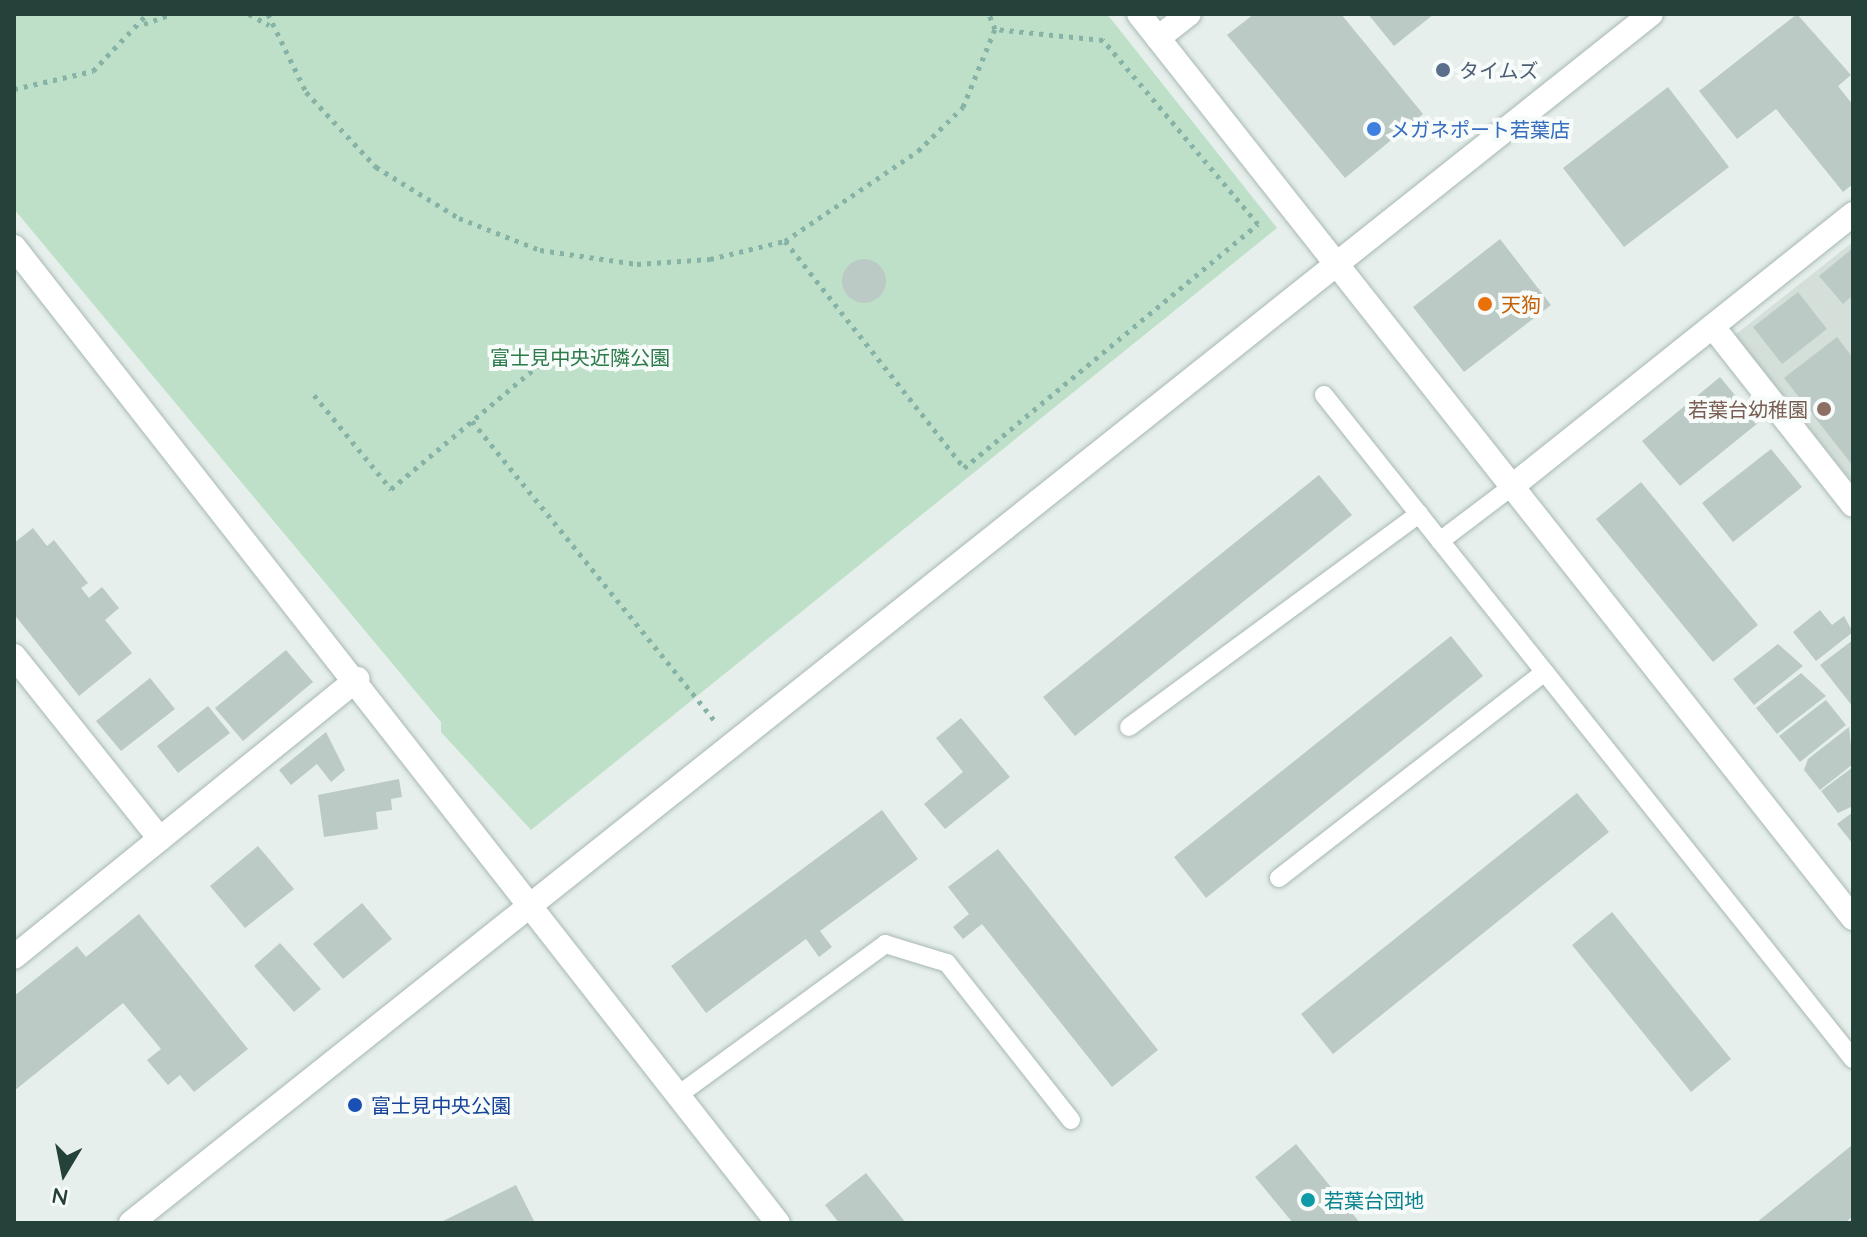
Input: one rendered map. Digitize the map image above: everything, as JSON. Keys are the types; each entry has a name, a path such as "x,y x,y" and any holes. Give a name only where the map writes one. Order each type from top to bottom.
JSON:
{"street":[{"path":"1139,14 1336,268 1853,918"},
{"path":"1158,38 1189,14"},
{"path":"131,1223 1336,268 1651,14"},
{"path":"1510,488 1853,214"},
{"path":"14,247 535,904 778,1223"},
{"path":"1713,327 1853,505"},
{"path":"14,656 160,839"},
{"path":"14,957 357,679"}],"lane":[{"path":"1324,395 1853,1059"},
{"path":"1440,541 1510,488"},
{"path":"1129,727 1419,514"},
{"path":"1279,878 1545,672"},
{"path":"681,1093 885,944 947,963 1071,1120"}],"path":[{"path":"143,24 147,14"},
{"path":"14,89 93,71 143,24 171,14"},
{"path":"249,14 270,25"},
{"path":"268,14 270,25 306,92 376,167 459,218 540,250 637,264 710,259 785,241 918,151 963,107 995,29 989,14"},
{"path":"785,241 964,468 1258,224 1103,40 995,29"},
{"path":"314,395 391,489 560,347"},
{"path":"472,421 734,744"}],"shaded area":[{"name":"若葉台幼稚園","path":"1853,242 1853,483 1735,335"}],"green space":[{"name":"富士見中央近隣公園","path":"16,14 1107,14 1277,228 531,830 441,732 441,722 14,209"}],"building":[{"path":"1254,14 1341,14 1423,114 1345,178 1227,35"},
{"path":"1368,14 1434,14 1394,46"},
{"path":"1797,14 1851,75 1838,86 1853,105 1853,184 1843,192 1776,109 1737,139 1699,91"},
{"path":"1668,87 1729,167 1624,247 1563,168"},
{"path":"1500,239 1551,305 1464,372 1413,307"},
{"path":"1853,248 1853,295 1843,304 1819,276"},
{"path":"864,259 880,265 886,281 880,297 864,303 848,297 842,281 848,265"},
{"path":"1798,292 1827,329 1782,364 1753,327"},
{"path":"1837,337 1853,358 1853,466 1784,378"},
{"path":"1720,377 1758,423 1680,486 1642,441"},
{"path":"1771,449 1802,487 1733,542 1702,503"},
{"path":"1319,475 1352,515 1075,736 1043,697"},
{"path":"1641,482 1758,625 1713,662 1596,519"},
{"path":"33,528 47,546 54,540 88,583 81,588 89,598 102,587 119,608 105,620 132,653 79,696 14,614 14,543"},
{"path":"1820,610 1832,625 1844,616 1853,632 1816,661 1793,632"},
{"path":"1451,636 1483,676 1206,898 1174,857"},
{"path":"1853,640 1853,707 1820,665"},
{"path":"1778,644 1803,666 1754,705 1733,679"},
{"path":"286,650 313,682 243,741 215,708"},
{"path":"1801,673 1826,696 1777,734 1756,708"},
{"path":"150,678 175,709 121,751 96,721"},
{"path":"1826,700 1846,725 1800,762 1779,736"},
{"path":"208,706 230,733 178,773 157,746"},
{"path":"961,718 1010,777 945,829 924,804 963,772 936,738"},
{"path":"1849,727 1853,764 1820,790 1804,770 1808,759"},
{"path":"326,732 345,770 331,782 317,764 291,785 279,770"},
{"path":"1853,767 1853,806 1838,813 1821,791"},
{"path":"399,779 402,797 391,799 392,810 376,812 378,829 324,837 318,795"},
{"path":"1577,793 1609,832 1333,1054 1301,1014"},
{"path":"882,810 918,859 820,931 832,947 819,957 806,939 706,1013 671,966"},
{"path":"1853,812 1853,844 1837,824"},
{"path":"258,846 294,889 245,928 210,886"},
{"path":"998,849 1158,1050 1112,1087 982,924 963,939 953,927 969,914 948,887"},
{"path":"362,903 392,939 343,979 313,944"},
{"path":"1612,912 1731,1059 1691,1092 1572,945"},
{"path":"139,914 248,1049 194,1092 180,1075 168,1085 147,1060 161,1049 123,1003 14,1091 14,996 77,946 86,957"},
{"path":"280,943 321,989 294,1012 254,966"},
{"name":"若葉台団地","path":"1296,1144 1360,1223 1293,1223 1255,1177"},
{"path":"1851,1146 1853,1216 1845,1223 1756,1223"},
{"path":"866,1173 906,1223 839,1223 825,1205"},
{"path":"516,1185 535,1223 439,1223"}],"place":[{"name":"タイムズ","path":"1443,70"},
{"name":"メガネポート若葉店","path":"1374,129"},
{"name":"天狗","path":"1485,304"},
{"name":"若葉台幼稚園","path":"1824,409"},
{"name":"富士見中央公園","path":"355,1105"},
{"name":"若葉台団地","path":"1308,1200"}]}
